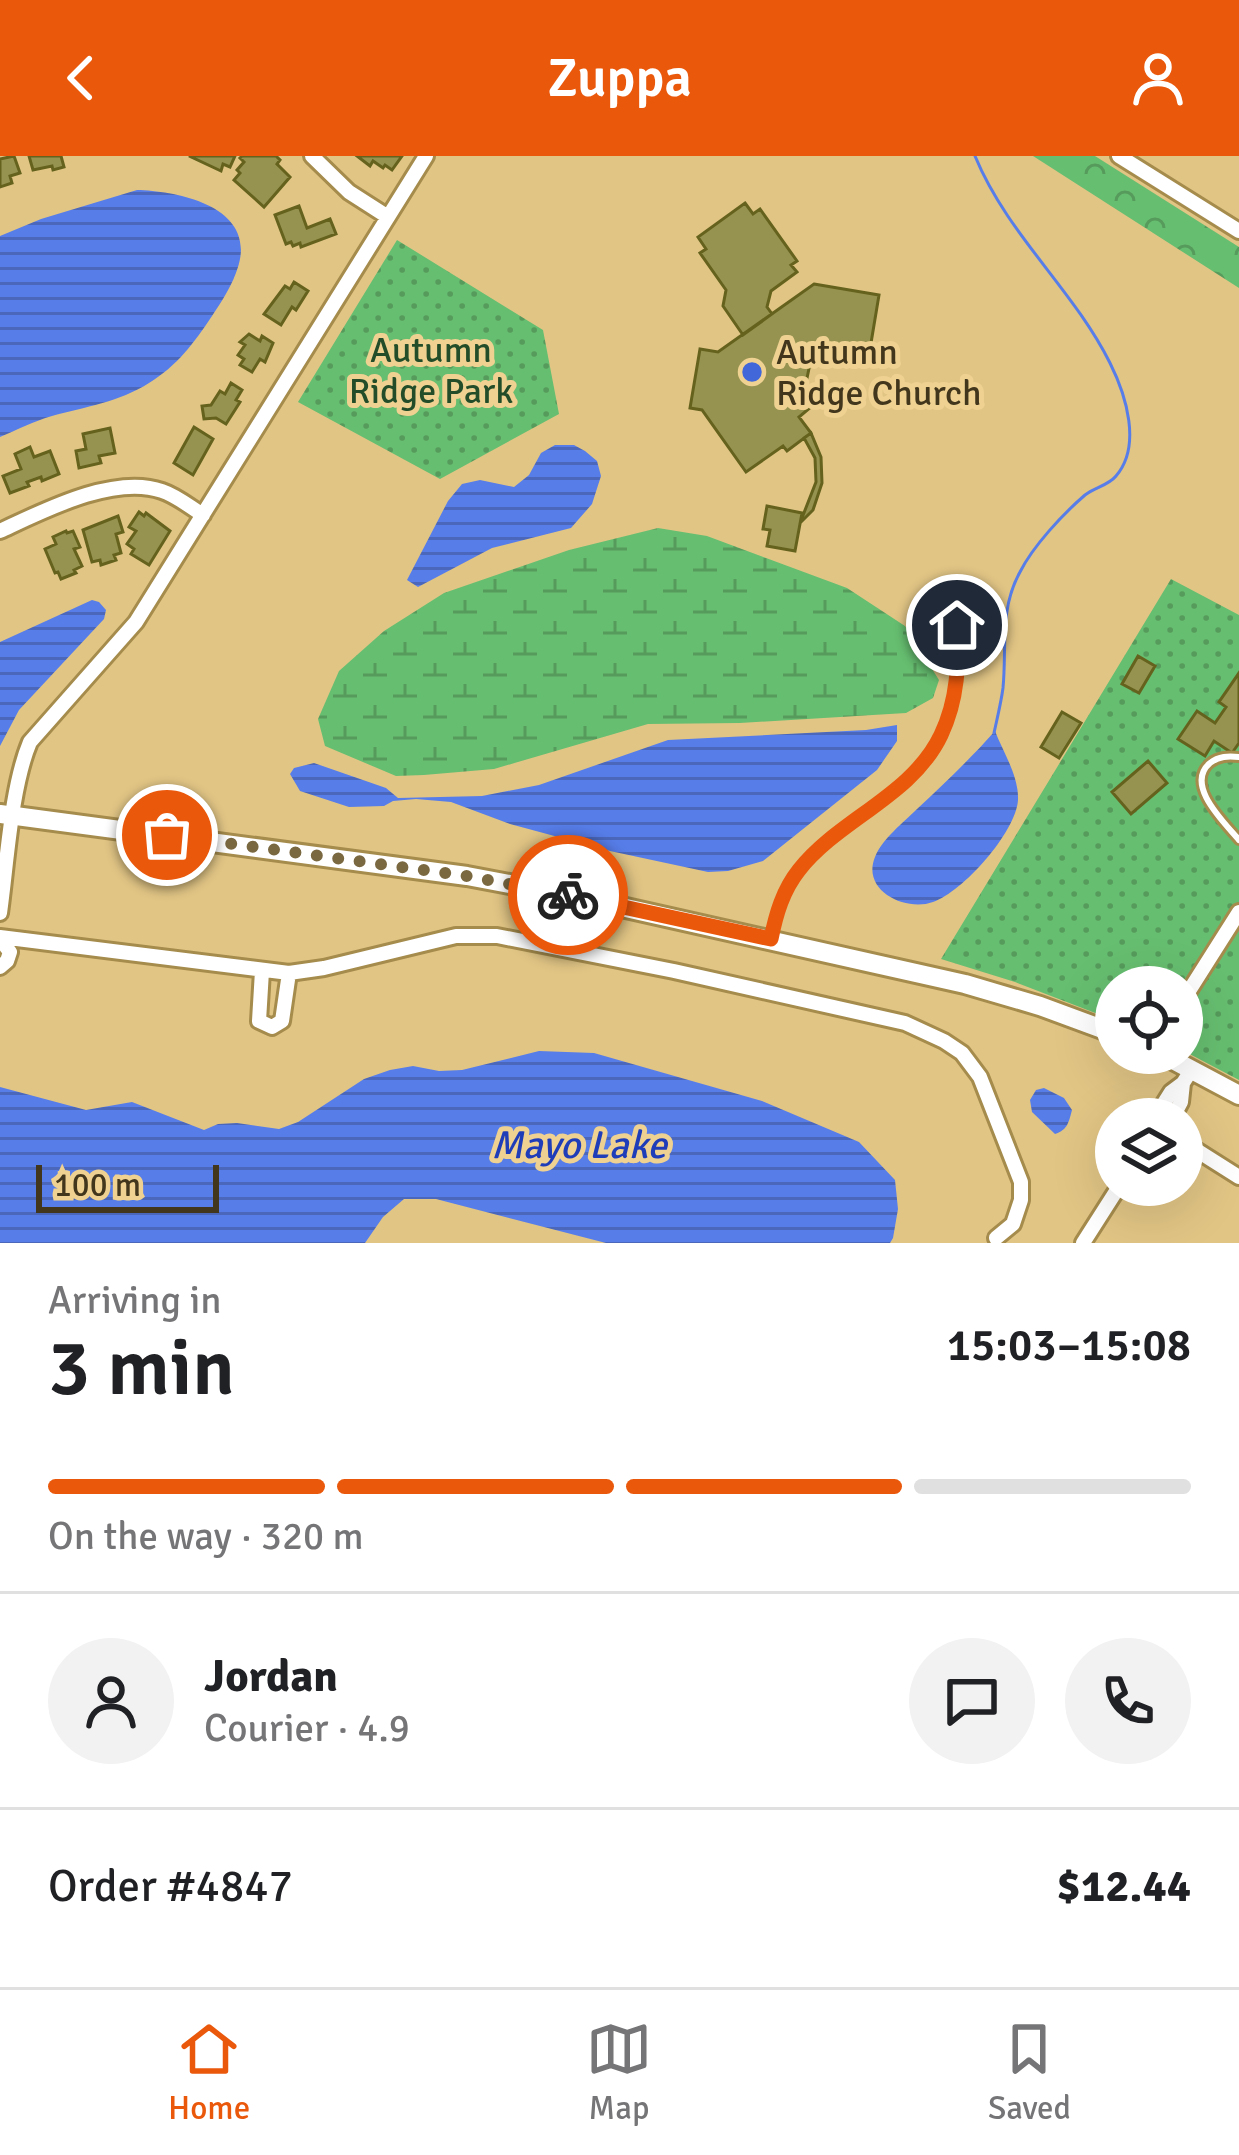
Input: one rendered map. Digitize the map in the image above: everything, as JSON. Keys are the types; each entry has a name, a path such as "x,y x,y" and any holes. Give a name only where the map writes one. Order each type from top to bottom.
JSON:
{"main road":[{"path":"7,815 467,876 771,939 985,990 1095,1027"},
{"path":"1186,1074 1239,1095"}],"street":[{"path":"312,156 341,185 388,217"},
{"path":"0,913 7,815 30,742 130,631 426,156"},
{"path":"1119,156 1239,231"},
{"path":"0,531 96,493 129,487 160,490 203,515"},
{"path":"1203,969 1239,912"},
{"path":"0,938 289,973 455,936 497,936 905,1023 962,1053 980,1077 1021,1181 1013,1224 997,1238"},
{"path":"0,938 10,952 0,967"},
{"path":"262,971 259,1021 272,1027 282,1021 289,973"},
{"path":"1168,1098 1188,1076"},
{"path":"1182,1098 1188,1076"},
{"path":"1203,1154 1239,1177"},
{"path":"1083,1243 1107,1206"}],"lane":[{"path":"771,939 778,908 797,872 895,790 941,735 955,693 957,625"},
{"path":"1239,757 1214,760 1201,782 1239,840"}],"green space":[{"path":"1033,156 1095,156 1239,247 1239,288"},
{"name":"Autumn Ridge Park","path":"397,240 543,330 559,414 440,479 298,402"},
{"path":"658,528 707,536 847,588 905,626 939,680 933,698 906,713 648,724 494,769 424,775 396,776 325,746 318,719 339,671 384,631 444,593 569,550"},
{"path":"1171,579 1239,615 1239,1080 1203,1061 1203,966 1095,966 1095,1013 941,959"}],"water":[{"path":"137,190 192,199 225,217 241,247 227,292 184,353 149,383 0,437 0,236"},
{"path":"555,445 574,445 585,451 597,461 601,476 592,504 571,528 492,548 418,587 407,580 448,501 462,484 480,480 514,487 529,475 541,453"},
{"path":"92,600 106,610 104,619 19,710 0,746 0,642"},
{"path":"897,725 897,741 877,770 763,861 728,871 708,872 610,851 510,824 451,802 416,799 349,807 300,791 290,774 294,768 314,763 386,788 398,798 482,796 539,785 668,740"},
{"path":"995,731 1018,791 1015,813 998,844 959,886 933,902 911,904 889,896 874,880 878,850"},
{"name":"Mayo Lake","path":"539,1051 594,1053 762,1101 859,1142 895,1180 898,1209 893,1238 890,1243 606,1243 436,1199 404,1199 383,1217 365,1243 0,1243 0,1087 86,1110 132,1102 204,1130 237,1123 279,1129 364,1079 390,1070 413,1066 462,1070"},
{"path":"1044,1088 1064,1098 1072,1110 1065,1128 1055,1134 1032,1112 1030,1100 1036,1090"}],"building":[{"path":"14,156 20,173 10,176 12,183 0,187 0,159"},
{"path":"29,156 61,156 64,167 33,170"},
{"path":"189,156 235,156 230,167 223,164 221,171"},
{"path":"242,156 276,156 277,164 290,177 264,207 234,180 244,162"},
{"path":"357,156 402,156 392,170 373,161 370,166"},
{"path":"745,203 753,214 760,209 797,261 791,265 797,272 771,291 767,307 772,314 743,335 723,306 726,290 700,253 706,249 698,237"},
{"path":"299,206 307,228 330,219 336,234 301,247 300,243 286,244 275,215"},
{"path":"294,282 308,291 281,325 264,314 285,286 290,289"},
{"name":"Autumn Ridge Church","path":"814,284 879,295 868,361 812,354 806,383 814,393 811,407 799,417 811,433 746,472 702,410 690,408 700,349 718,352"},
{"path":"249,334 273,343 265,362 260,359 252,372 240,365 244,359 238,355 245,345 240,342"},
{"path":"231,383 242,390 226,424 216,418 204,419 202,406 211,405 220,391 225,394"},
{"path":"194,427 213,439 193,475 174,463"},
{"path":"110,428 115,453 99,456 101,463 79,468 76,451 86,449 83,434"},
{"path":"811,433 821,457 822,483 813,510 800,523 816,482 815,458 804,438"},
{"path":"30,447 34,457 50,451 59,474 27,482 29,486 10,493 3,476 21,469 15,454"},
{"path":"767,506 802,513 795,551 767,546 770,530 763,529"},
{"path":"139,512 170,531 149,565 131,554 134,549 127,544 136,531 129,527"},
{"path":"118,516 123,532 116,534 121,553 101,565 100,560 92,562 83,530"},
{"path":"73,531 82,566 61,579 45,549 56,544 53,537"},
{"path":"1138,656 1155,666 1139,693 1122,684"},
{"path":"1239,673 1239,743 1232,753 1214,741 1205,756 1178,739 1197,711 1215,723 1226,707 1219,702"},
{"path":"1062,712 1081,723 1059,758 1041,747"},
{"path":"1148,761 1167,783 1131,814 1112,792"}],"waterway":[{"path":"975,156 1004,211 1078,310 1110,363 1126,405 1130,436 1116,476 1085,495 1058,521 1013,586 994,733"}],"way so far":[{"path":"167,835 467,876 568,895"}],"place":[{"name":"Autumn Ridge Church","path":"752,372"}],"route":[{"path":"568,895 771,939 778,908 797,872 895,790 941,735 955,693 957,625"}]}
